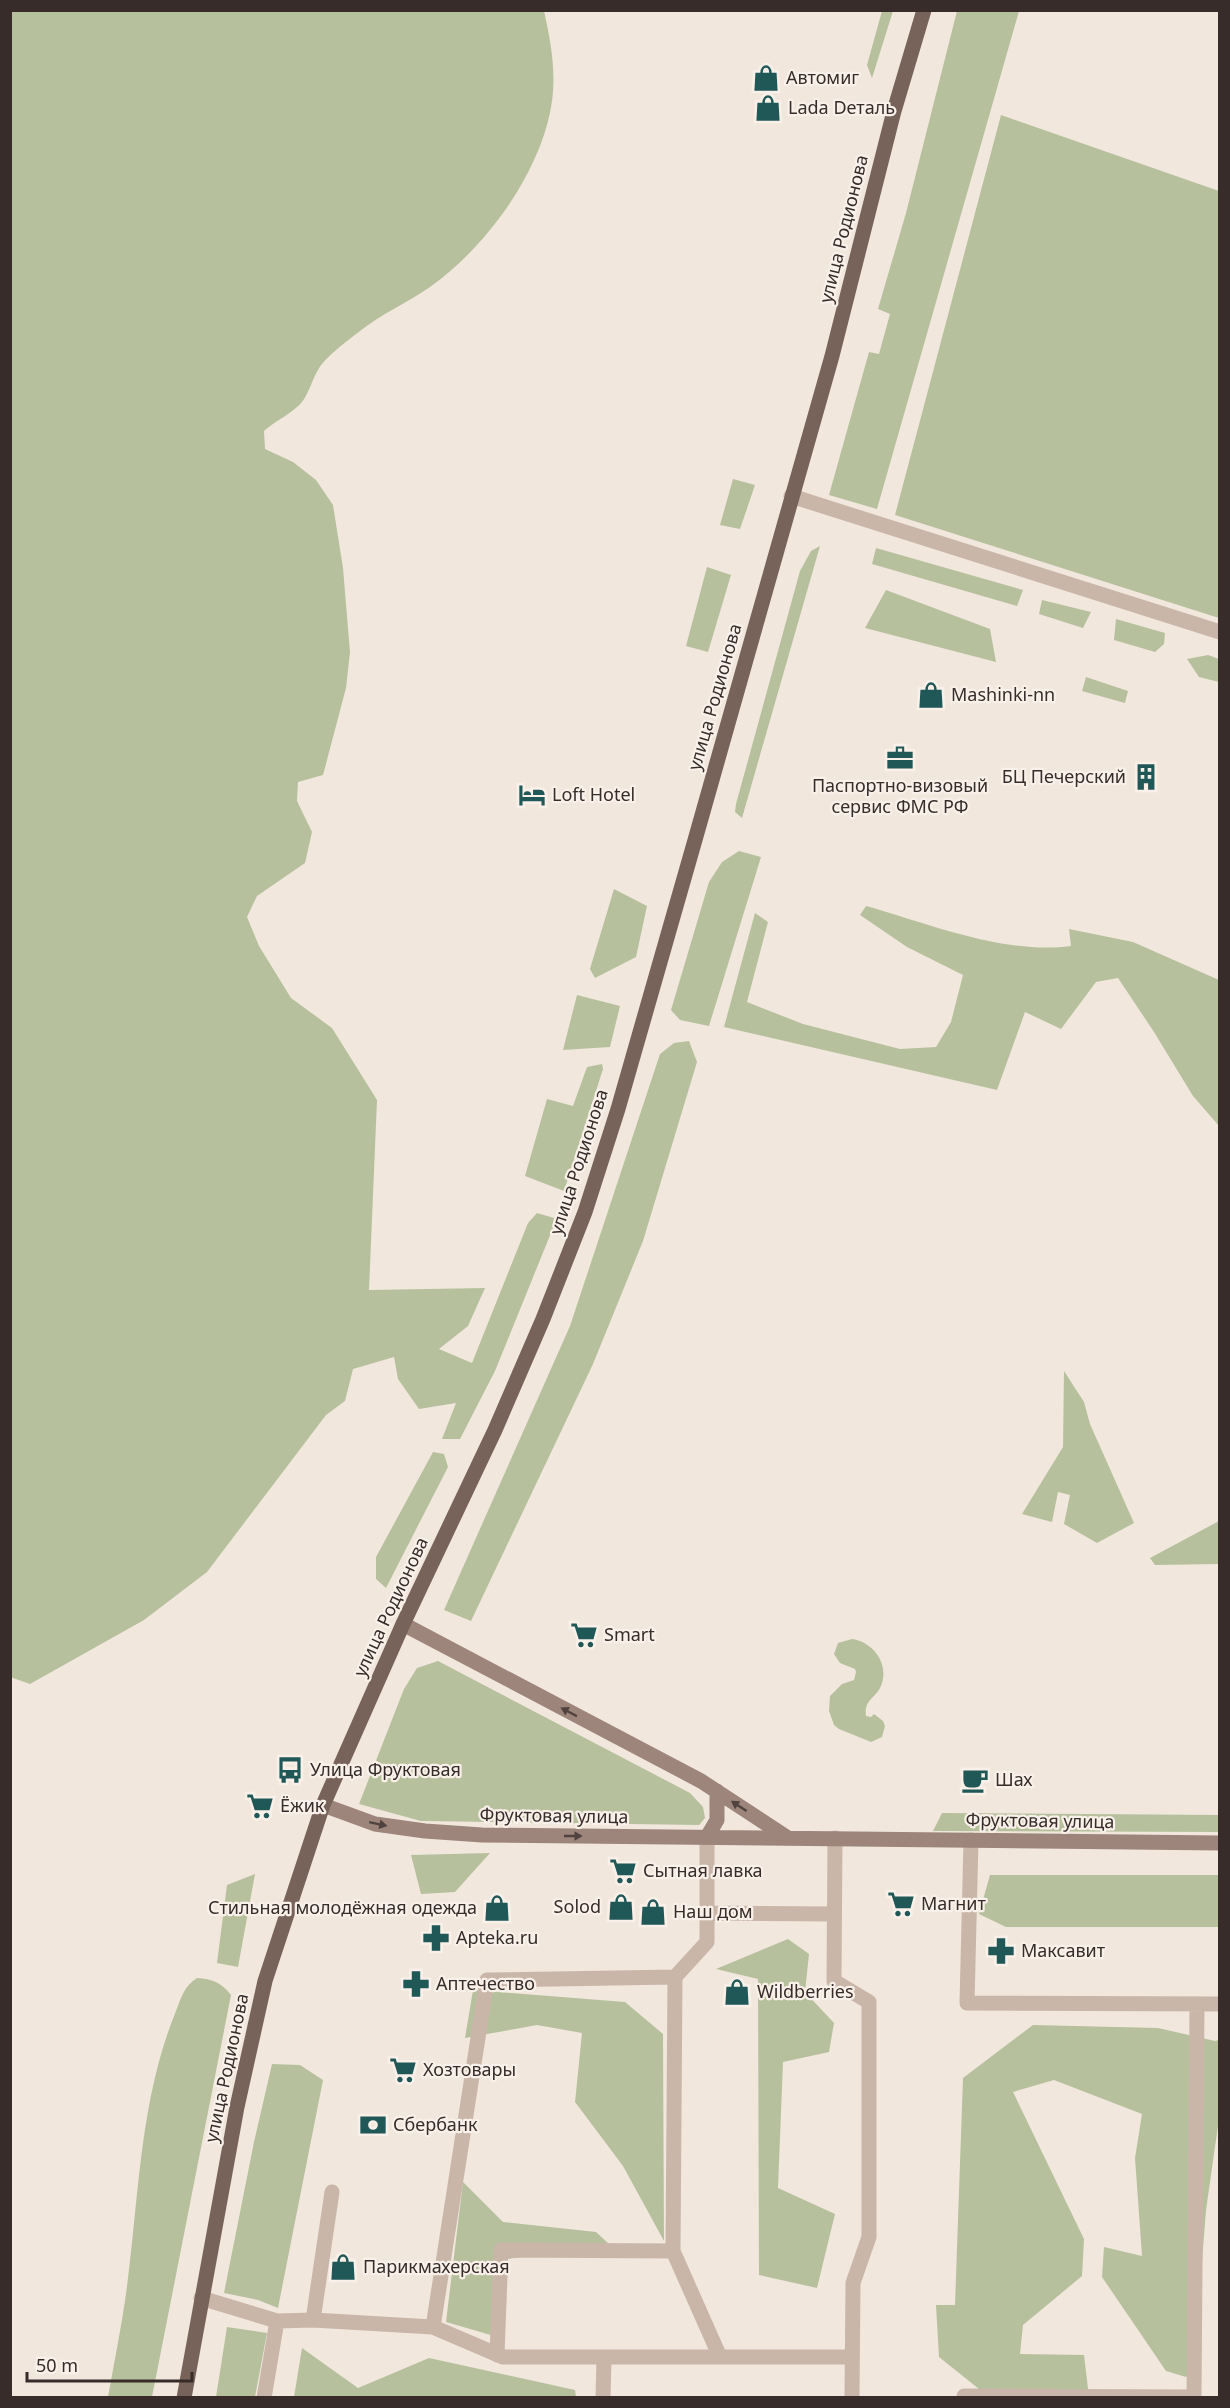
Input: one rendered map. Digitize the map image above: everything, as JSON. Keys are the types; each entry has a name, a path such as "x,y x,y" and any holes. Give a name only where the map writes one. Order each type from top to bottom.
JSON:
{"main road":[{"name":"улица Родионова","path":"184,2397 237,2107 266,1981 323,1805 404,1624 495,1430 543,1319 585,1212 645,1017 832,356 894,111 924,10"}],"street":[{"path":"791,496 1220,632"},
{"path":"404,1624 717,1791 788,1838"},
{"path":"717,1791 717,1820 706,1837 707,1942 675,1977 673,2251 720,2357"},
{"name":"Фруктовая улица","path":"323,1805 375,1824 425,1831 482,1835 1220,1843"},
{"path":"835,1838 834,1981 869,2002 869,2237 853,2283 852,2397"},
{"path":"971,1840 967,2003 1220,2004"},
{"path":"707,1913 834,1914"},
{"path":"433,2327 487,1980 675,1977"},
{"path":"964,2396 1194,2397 1197,2004"},
{"path":"313,2319 332,2192"},
{"path":"497,2355 501,2250 673,2251"},
{"path":"201,2298 277,2321 313,2319 433,2327 503,2357 851,2357"},
{"path":"264,2397 277,2321"},
{"path":"603,2397 604,2357"}],"green space":[{"path":"11,10 544,11 552,51 553,71 553,92 548,120 539,148 527,175 493,227 452,270 430,287 368,325 335,351 319,369 301,403 264,431 265,449 293,462 316,480 333,505 343,568 350,652 346,688 323,775 298,782 297,801 312,832 305,863 257,896 247,917 259,946 291,998 332,1028 377,1100 369,1290 485,1288 468,1326 439,1349 472,1363 528,1223 537,1213 554,1218 553,1228 495,1371 460,1439 442,1439 456,1403 419,1409 398,1379 394,1357 353,1369 345,1401 326,1415 207,1572 144,1620 30,1684 10,1677"},
{"path":"882,11 893,11 872,78 867,65"},
{"path":"957,11 1019,11 877,509 829,495 869,352 879,354 890,314 878,309 906,213"},
{"path":"1001,115 1219,191 1219,618 895,515"},
{"path":"733,479 755,485 740,529 720,525"},
{"path":"820,546 742,818 735,812 736,804 800,571 811,551"},
{"path":"876,548 1023,590 1017,606 872,564"},
{"path":"707,567 731,575 708,652 686,646"},
{"path":"886,590 990,629 996,662 865,628"},
{"path":"1042,600 1091,612 1083,628 1039,614"},
{"path":"1116,619 1165,633 1164,644 1155,652 1114,640"},
{"path":"1208,655 1219,659 1219,682 1199,677 1187,659"},
{"path":"1086,677 1128,691 1125,703 1082,691"},
{"path":"739,851 761,857 709,1026 680,1020 671,1010 709,882 722,862"},
{"path":"614,889 647,906 636,957 595,978 590,969"},
{"path":"866,906 968,936 1020,946 1046,948 1071,946 1069,929 1133,942 1219,980 1219,1126 1193,1096 1118,978 1096,982 1061,1029 1025,1012 997,1090 724,1027 755,913 768,922 747,1002 803,1024 900,1049 936,1047 951,1022 963,975 907,947 860,915"},
{"path":"577,995 620,1006 610,1047 563,1050"},
{"path":"689,1041 697,1062 643,1241 593,1364 471,1621 444,1610 570,1326 660,1054 674,1043"},
{"path":"602,1064 603,1069 564,1191 525,1176 547,1099 573,1106 587,1067"},
{"path":"1064,1371 1084,1402 1090,1424 1134,1523 1097,1543 1064,1524 1070,1495 1058,1492 1052,1522 1022,1514 1063,1447"},
{"path":"433,1452 444,1454 448,1467 386,1588 376,1579 376,1557"},
{"path":"1219,1521 1219,1564 1155,1565 1150,1558"},
{"path":"852,1639 860,1641 873,1650 882,1664 883,1680 880,1688 868,1703 866,1716 871,1717 874,1714 883,1721 885,1726 882,1737 871,1742 839,1729 834,1725 829,1711 830,1696 842,1684 854,1680 855,1669 840,1663 834,1654 838,1643"},
{"path":"438,1661 690,1793 703,1807 705,1818 699,1825 421,1821 359,1804 404,1689 417,1668"},
{"path":"942,1813 1219,1815 1219,1832 933,1831"},
{"path":"490,1853 455,1892 421,1894 411,1855"},
{"path":"255,1874 238,1967 217,1963 227,1885"},
{"path":"990,1875 1219,1875 1219,1927 1006,1927 979,1914"},
{"path":"788,1939 809,1954 805,1992 834,2023 829,2052 783,2062 778,2188 835,2214 817,2288 759,2275 758,1979 716,1969"},
{"path":"197,1978 216,1982 231,1995 152,2397 108,2397 126,2294 142,2151 154,2080 181,1997"},
{"path":"473,1990 625,2002 663,2034 664,2241 623,2166 575,2102 582,2033 537,2025 465,2038"},
{"path":"1033,2025 1158,2028 1219,2040 1219,2119 1206,2210 1194,2365 1186,2377 1166,2371 1102,2277 1104,2247 1142,2256 1135,2158 1142,2114 1054,2080 1013,2092 1084,2239 1082,2276 1023,2325 1020,2354 1084,2355 1089,2397 989,2397 939,2357 936,2305 955,2305 963,2078"},
{"path":"272,2064 300,2065 323,2080 278,2308 258,2300 224,2293"},
{"path":"463,2182 503,2222 596,2232 608,2243 495,2261 501,2338 446,2322"},
{"path":"227,2327 267,2333 255,2397 216,2397"},
{"path":"302,2348 358,2388 429,2358 575,2390 576,2397 294,2397"}],"place":[{"name":"Автомиг","path":"766,78"},
{"name":"Lada Dеталь","path":"768,108"},
{"name":"Mashinki-nn","path":"931,695"},
{"name":"Паспортно-визовый сервис ФМС РФ","path":"900,758"},
{"name":"БЦ Печерский","path":"1146,777"},
{"name":"Loft Hotel","path":"532,795"},
{"name":"Smart","path":"584,1635"},
{"name":"Улица Фруктовая","path":"290,1770"},
{"name":"Шах","path":"975,1780"},
{"name":"Ёжик","path":"260,1806"},
{"name":"Сытная лавка","path":"623,1871"},
{"name":"Магнит","path":"901,1904"},
{"name":"Solod","path":"621,1907"},
{"name":"Стильная молодёжная одежда","path":"497,1908"},
{"name":"Наш дом","path":"653,1912"},
{"name":"Apteka.ru","path":"436,1938"},
{"name":"Максавит","path":"1001,1951"},
{"name":"Аптечество","path":"416,1984"},
{"name":"Wildberries","path":"737,1992"},
{"name":"Хозтовары","path":"403,2070"},
{"name":"Сбербанк","path":"373,2125"},
{"name":"Парикмахерская","path":"343,2267"}]}
